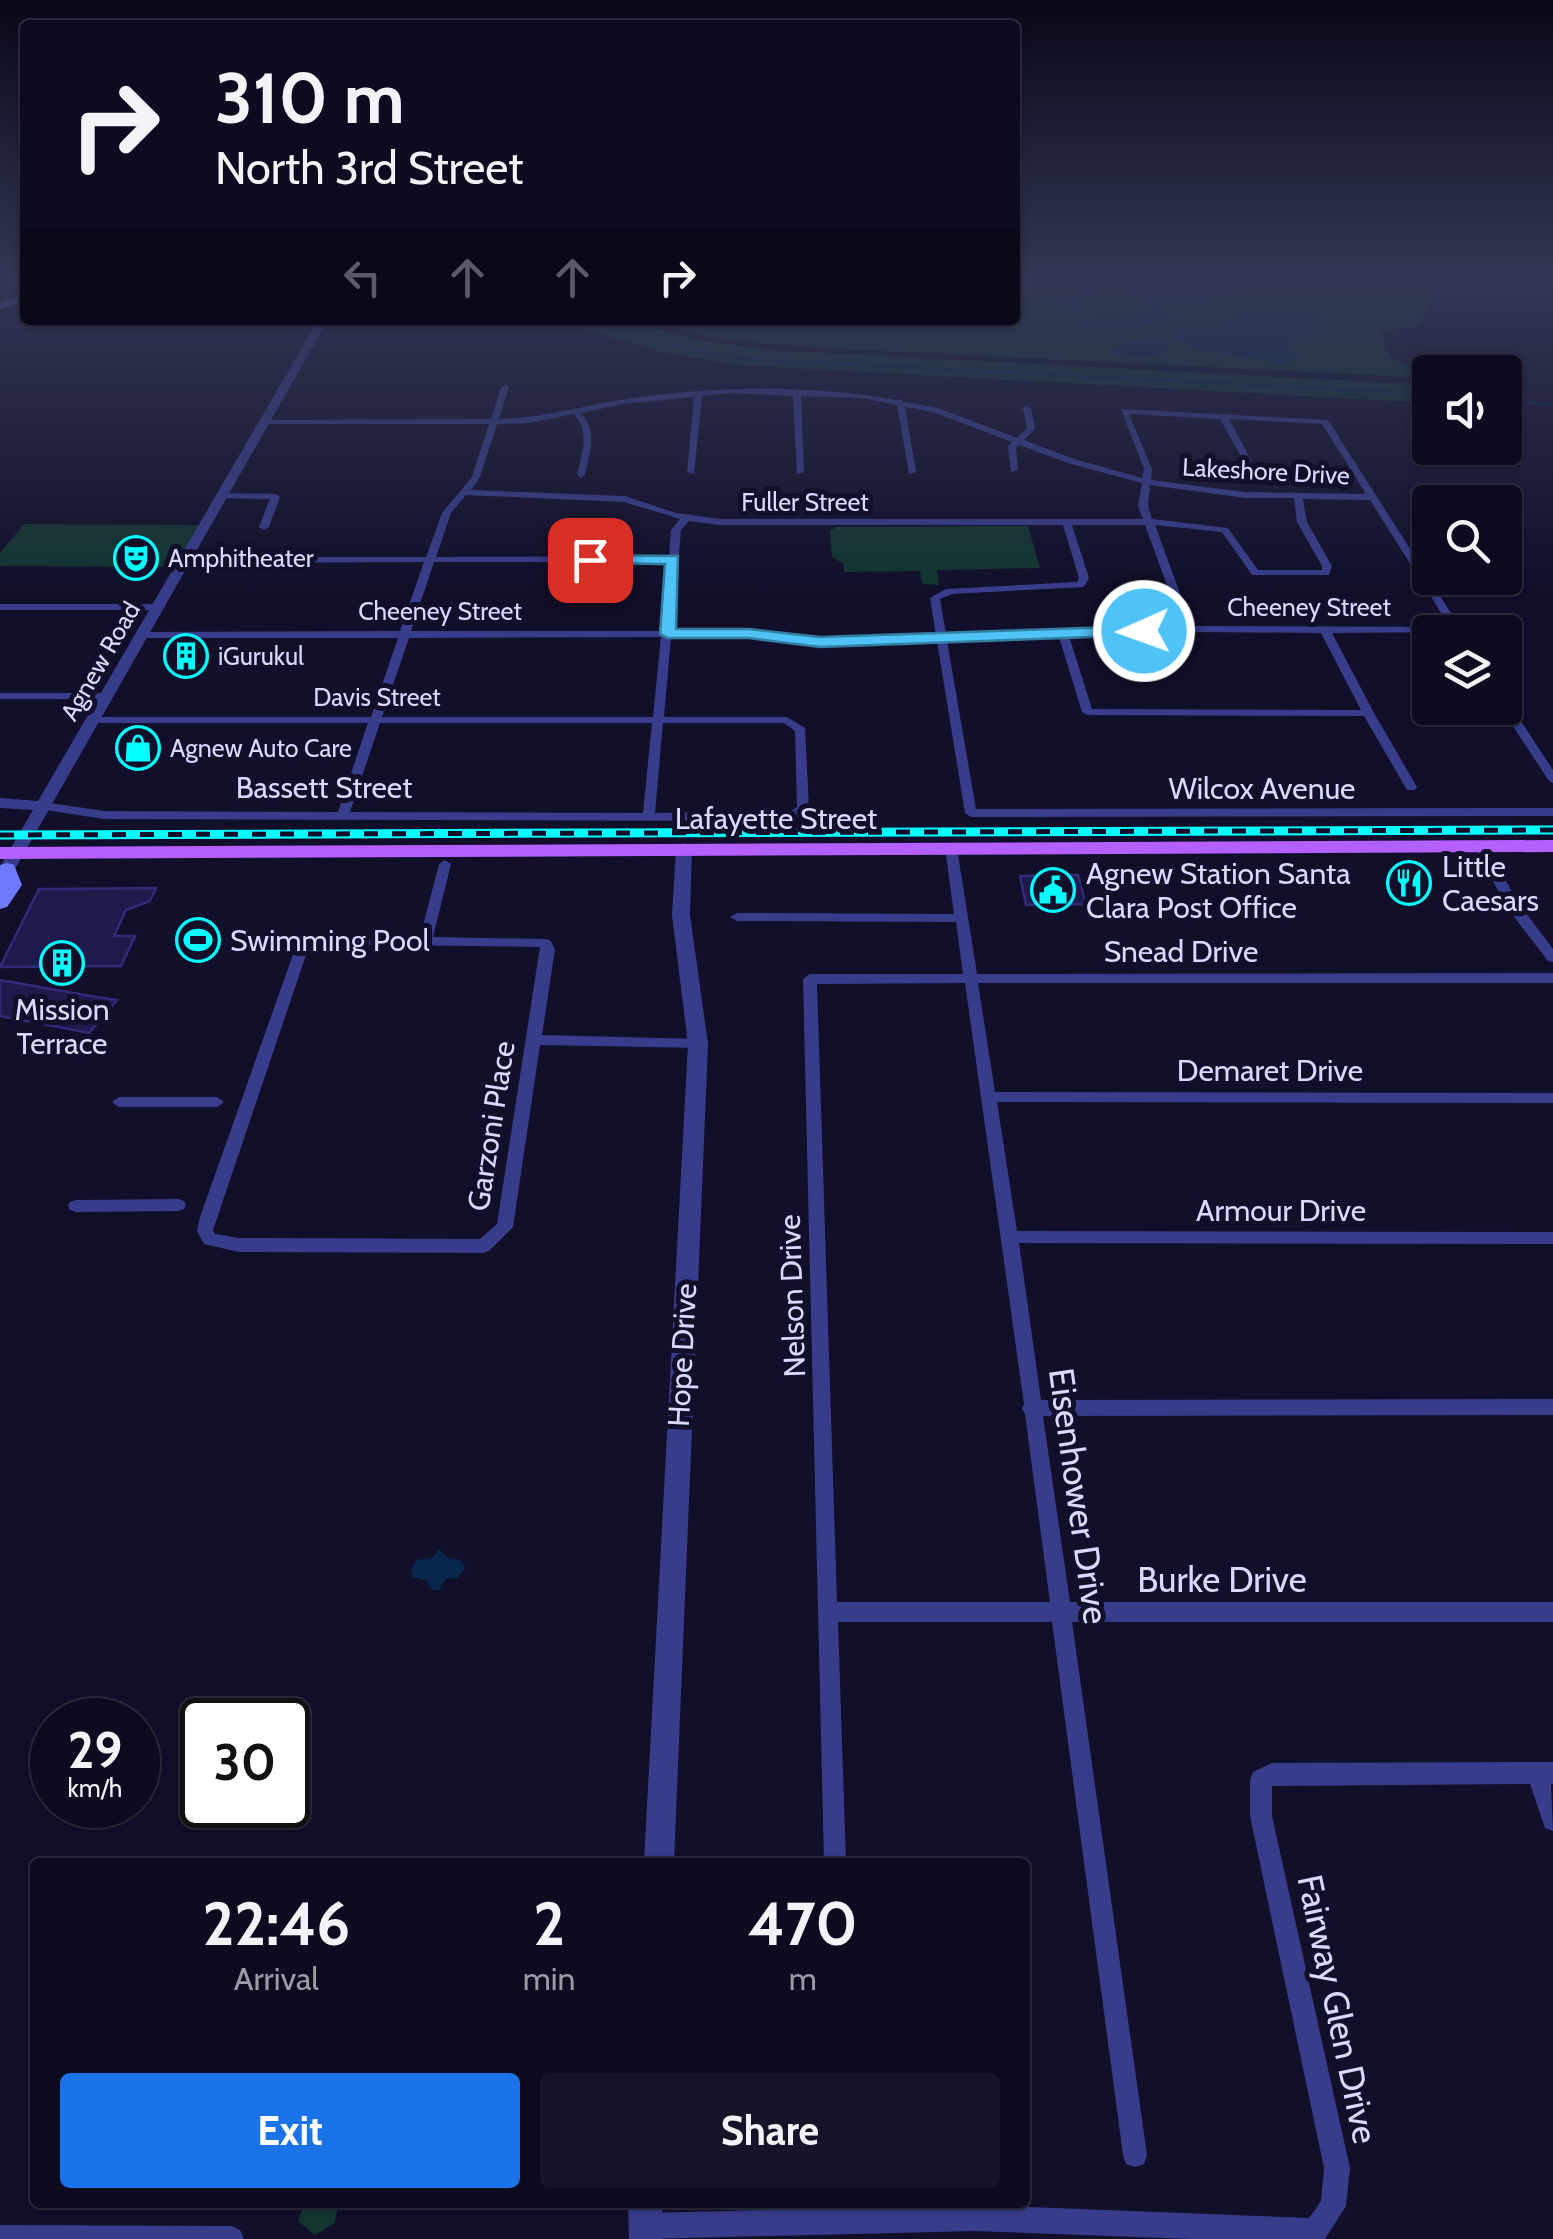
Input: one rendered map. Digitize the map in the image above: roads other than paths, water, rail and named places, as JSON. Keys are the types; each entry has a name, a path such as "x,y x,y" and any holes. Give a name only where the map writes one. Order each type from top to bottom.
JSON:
{"main road":[{"name":"Lafayette Street","path":"1411,860 1553,846"},
{"name":"Lafayette Street","path":"5,864 952,854 1484,853 1553,860"},
{"name":"Lafayette Street","path":"5,864 445,864 683,855"},
{"name":"Agnew Road","path":"0,903 12,885 5,864"}],"street":[{"name":"Agnew Road","path":"5,864 95,720 288,382"},
{"path":"343,814 430,560 448,513 476,478 490,424 506,386"},
{"name":"Lakeshore Drive","path":"263,427 547,424 624,402 698,394 797,393 923,406 1084,466 1147,482 1224,494 1369,496"},
{"path":"797,393 800,472"},
{"path":"692,472 698,394"},
{"path":"923,406 932,400"},
{"path":"900,401 912,472"},
{"path":"1014,470 1010,455 1031,429 1027,408"},
{"path":"1188,629 1142,500 1148,469 1124,411 1325,422 1446,615"},
{"path":"577,413 588,425 589,434 581,475"},
{"path":"1224,416 1253,471"},
{"name":"Fuller Street","path":"466,492 625,499 686,519 1148,520 1225,530 1254,573 1322,574 1328,569 1302,522 1298,497"},
{"path":"223,496 276,497 264,527"},
{"path":"649,813 676,530 686,519"},
{"path":"942,636 935,598 943,592 1081,584 1084,578 1066,521"},
{"path":"186,560 673,560"},
{"path":"0,607 160,606"},
{"name":"Cheeney Street","path":"144,635 749,634 820,642 1188,629 1412,631"},
{"path":"1325,630 1411,787"},
{"path":"1064,634 1088,712 1368,713"},
{"name":"Wilcox Avenue","path":"942,636 971,813 1553,812"},
{"path":"0,696 109,696"},
{"name":"Davis Street","path":"95,720 787,720 801,730 803,808 794,815 649,813"},
{"path":"1517,725 1553,779"},
{"name":"Bassett Street","path":"0,803 104,815 649,813"},
{"path":"1484,853 1513,906 1553,958"},
{"name":"Eisenhower Drive","path":"952,854 1010,1238 1135,2155"},
{"name":"Hope Drive","path":"659,1858 698,1044 680,916 683,855"},
{"path":"426,940 445,864"},
{"path":"738,917 961,918"},
{"name":"Garzoni Place","path":"317,940 426,940 545,943 548,949 505,1227 496,1239 483,1246 239,1245 210,1240 205,1231 208,1216 301,949 317,940"},
{"name":"Snead Drive","path":"810,979 1553,978"},
{"name":"Nelson Drive","path":"810,979 834,1858"},
{"path":"533,1040 698,1044"},
{"name":"Demaret Drive","path":"988,1097 1553,1098"},
{"path":"120,1102 217,1102"},
{"path":"76,1206 178,1205"},
{"name":"Armour Drive","path":"1010,1238 1553,1238"},
{"path":"1031,1408 1553,1407"},
{"name":"Burke Drive","path":"830,1612 1553,1612"},
{"name":"Fairway Glen Drive","path":"645,2223 772,2232 975,2218 1315,2231 1333,2206 1337,2168 1261,1816 1260,1780 1272,1774 1545,1774"},
{"path":"1545,1774 1553,1820"},
{"path":"0,2238 231,2239"}],"water":[{"path":"439,1549 448,1558 461,1560 465,1568 458,1578 446,1579 439,1590 432,1590 426,1580 413,1577 411,1570 416,1560 432,1558"}],"waterway":[{"path":"1205,382 1412,393"},
{"path":"1522,402 1553,405"}],"railway":[{"path":"0,835 1553,830"}],"place":[{"name":"Amphitheater","path":"136,558"},
{"name":"iGurukul","path":"186,656"},
{"name":"Agnew Auto Care","path":"138,748"},
{"name":"Little Caesars","path":"1409,883"},
{"name":"Agnew Station Santa Clara Post Office","path":"1053,890"},
{"name":"Swimming Pool","path":"198,940"},
{"name":"Mission Terrace","path":"62,963"}]}
